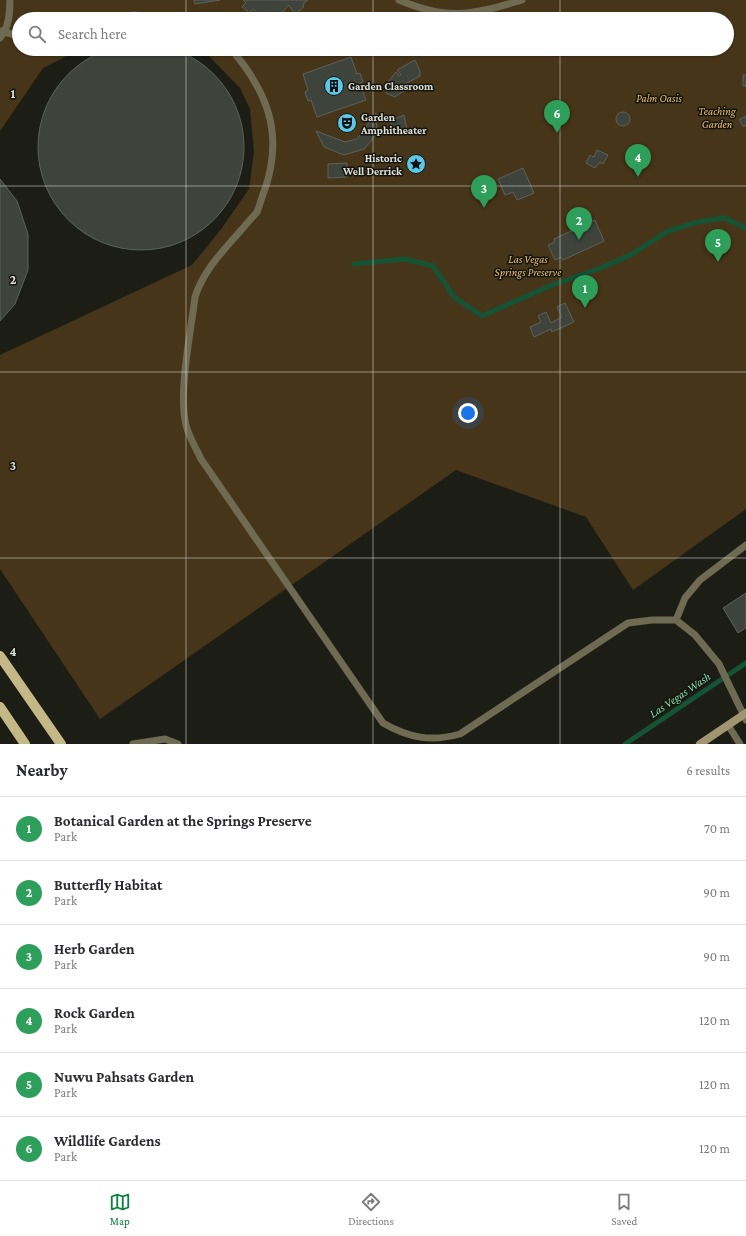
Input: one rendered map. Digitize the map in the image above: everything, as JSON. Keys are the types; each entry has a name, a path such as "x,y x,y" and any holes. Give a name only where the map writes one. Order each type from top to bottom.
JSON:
{"main road":[{"path":"0,656 61,744"},
{"path":"0,707 25,744"},
{"path":"700,744 728,725 745,716"}],"lane":[{"path":"10,0 10,13 1,34 12,35"},
{"path":"399,0 416,8 439,12"},
{"path":"481,12 522,0"},
{"path":"237,56 248,69 268,109 273,150 271,171 257,211 211,264 195,297 184,386 186,425 192,442 201,459 383,723 400,733 426,739 444,738 460,734 628,623 652,620 676,620 704,643 722,670 745,716"},
{"path":"676,620 685,598 700,580 746,545"},
{"path":"728,725 740,744"},
{"path":"133,744 164,739 178,744"}],"green space":[{"name":"Las Vegas Springs Preserve","path":"0,0 746,0 746,509 633,590 586,517 456,470 100,719 0,569 0,355 192,265 222,228 249,189 254,151 250,109 240,88 209,56 734,56 734,12 12,12 12,56 67,56 43,68 0,131"}],"building":[{"path":"194,0 220,0 195,4"},
{"path":"243,0 308,0 304,3 303,8 298,12 294,12 289,5 282,12 256,12 253,9 249,12 242,7 246,3"},
{"path":"92,56 190,56 207,67 221,81 227,90 237,107 243,127 243,167 237,187 221,213 207,227 190,238 181,243 161,249 121,249 101,243 75,227 61,213 50,196 45,187 39,167 39,127 45,107 61,81 75,67"},
{"name":"Garden Classroom","path":"351,57 357,74 360,73 363,82 360,83 366,100 317,117 311,100 308,101 305,92 308,90 303,74"},
{"path":"415,60 420,71 420,76 405,84 408,88 395,97 386,93 388,89 385,86 396,72 399,76 401,75 397,70"},
{"path":"743,75 746,75 746,86 743,86"},
{"path":"623,112 628,114 630,119 628,124 623,126 618,124 616,119 618,114"},
{"path":"376,113 377,132 371,141 364,149 344,155 324,147 316,131 345,142 357,139"},
{"path":"404,115 407,130 394,134 390,121"},
{"path":"746,116 746,125 744,127 739,120"},
{"path":"597,150 608,155 603,164 600,162 595,168 586,163 590,155 594,157"},
{"path":"347,163 347,177 328,178 328,164"},
{"path":"523,168 534,193 517,200 513,192 505,195 498,179"},
{"path":"0,179 17,201 28,234 28,270 15,304 0,321"},
{"path":"595,220 604,241 563,260 561,257 555,260 548,245 555,242 554,239"},
{"path":"565,303 574,322 552,332 551,329 534,337 530,327 541,322 538,316 546,312 551,323 562,317 557,307"},
{"path":"746,593 746,628 738,633 723,608"}],"waterway":[{"path":"354,264 404,259 433,266 454,297 482,316 552,285 601,268 632,254 668,231 698,222 724,218 746,228"},
{"name":"Las Vegas Wash","path":"625,744 746,663"}],"place":[{"name":"Garden Classroom","path":"334,86"},
{"name":"Garden Amphitheater","path":"347,123"},
{"name":"Wildlife Gardens","path":"557,133"},
{"name":"Historic Well Derrick","path":"416,164"},
{"name":"Rock Garden","path":"638,177"},
{"name":"Herb Garden","path":"484,208"},
{"name":"Butterfly Habitat","path":"579,240"},
{"name":"Nuwu Pahsats Garden","path":"718,262"},
{"name":"Botanical Garden at the Springs Preserve","path":"585,308"}],"park label":[{"name":"Palm Oasis","path":"659,98"},
{"name":"Teaching Garden","path":"717,117"}]}
